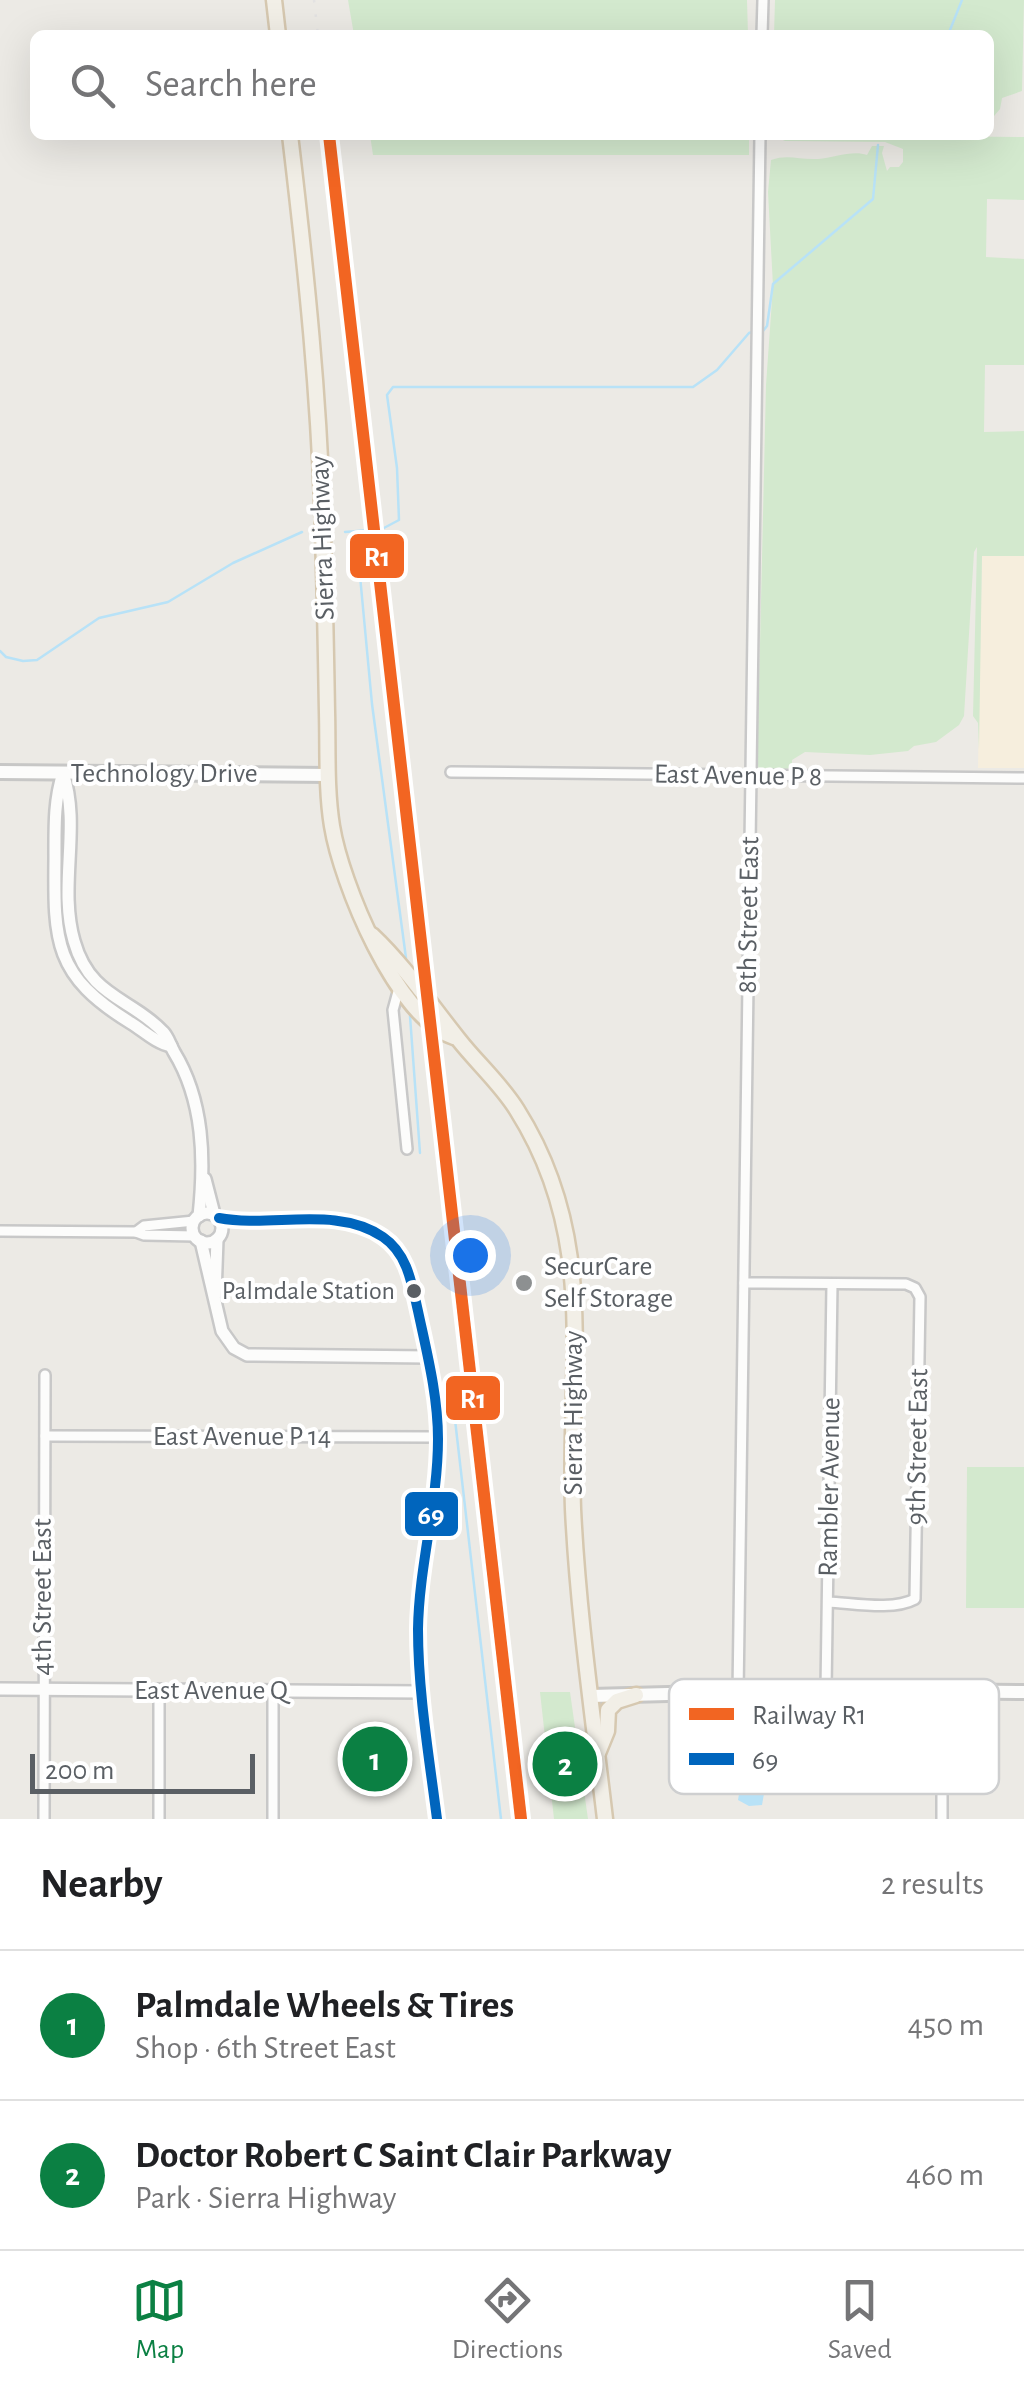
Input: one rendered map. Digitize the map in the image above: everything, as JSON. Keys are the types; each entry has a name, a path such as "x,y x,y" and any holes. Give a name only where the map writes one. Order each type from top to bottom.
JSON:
{"main road":[{"path":"274,0 277,30"},
{"name":"Sierra Highway","path":"291,140 315,365 323,517 328,775 337,847 354,901 372,935 516,1107 557,1191 573,1268 575,1541 605,1819"},
{"name":"Technology Drive","path":"0,772 328,775"},
{"name":"Sierra Highway","path":"372,935 376,952 400,988 446,1035 458,1039"},
{"path":"999,1692 1024,1692"},
{"path":"598,1754 607,1731 608,1710 617,1701 636,1695"},
{"path":"590,1696 669,1695"}],"street":[{"path":"762,30 763,0"},
{"name":"8th Street East","path":"738,1679 760,140"},
{"name":"East Avenue P 8","path":"451,772 1024,778"},
{"path":"63,773 56,795 54,915 60,948 72,973 101,1005 159,1044 171,1046 194,1092 202,1165 222,1232 217,1239 215,1295"},
{"path":"400,988 394,1010 408,1148"},
{"path":"202,1165 196,1218 198,1239 226,1340 247,1355 428,1357"},
{"path":"136,1232 144,1226 216,1216 240,1222 348,1223 387,1239 400,1254 408,1271 428,1357 438,1437 419,1611 422,1692 437,1819"},
{"path":"0,1231 136,1232 217,1239"},
{"path":"744,1283 832,1284"},
{"name":"9th Street East","path":"828,1602 907,1603 915,1598 920,1298 915,1288 906,1284 832,1284"},
{"name":"Rambler Avenue","path":"826,1679 832,1284"},
{"name":"4th Street East","path":"44,1819 45,1375"},
{"name":"East Avenue P 14","path":"45,1436 438,1437"},
{"name":"East Avenue Q","path":"0,1689 422,1692"},
{"path":"159,1692 159,1819"},
{"path":"272,1692 273,1819"}],"shaded area":[{"path":"982,555 1024,556 1024,768 978,768"}],"green space":[{"path":"348,0 747,0 748,30 353,30"},
{"path":"775,0 1024,0 1022,91 1002,98 994,116 994,30 774,30"},
{"path":"1024,137 1024,200 987,199 986,257 1024,259 1024,365 985,365 984,432 1024,431 1024,556 982,556 979,749 978,723 973,716 977,547 964,716 959,725 936,742 908,751 870,755 805,752 792,760 792,768 759,770 755,751 766,385 773,286 768,192 771,160 867,155 872,146 884,146 887,171 903,162 903,149 885,142 785,141"},
{"path":"371,140 749,140 749,155 373,155"},
{"path":"967,1467 1024,1467 1024,1608 966,1608"},
{"path":"540,1692 570,1692 588,1819 554,1819"}],"water":[{"path":"739,1794 764,1794 762,1805 749,1806 738,1800"}],"waterway":[{"path":"950,30 962,0"},
{"path":"763,331 773,284 873,199 878,145"},
{"path":"345,532 382,529 399,520 387,395 393,387 693,387 717,370 755,331"},
{"path":"0,651 6,657 37,660 99,618 168,602 233,563 302,532"},
{"path":"356,533 372,704 406,958"},
{"path":"410,1016 420,1153"},
{"path":"451,1385 501,1819"}],"railway":[{"path":"314,0 317,30"},
{"path":"330,140 521,1819"}],"rail line":[{"name":"R1","path":"330,140 521,1819"}],"transit line":[{"name":"69","path":"219,1218 325,1220 365,1227 391,1244 408,1271 438,1423 435,1487 418,1629 422,1700 437,1819"}],"place":[{"name":"SecurCare Self Storage","path":"524,1283"},
{"name":"Palmdale Station","path":"414,1291"},
{"name":"Palmdale Wheels & Tires","path":"375,1759"},
{"name":"Doctor Robert C Saint Clair Parkway","path":"565,1764"}]}
